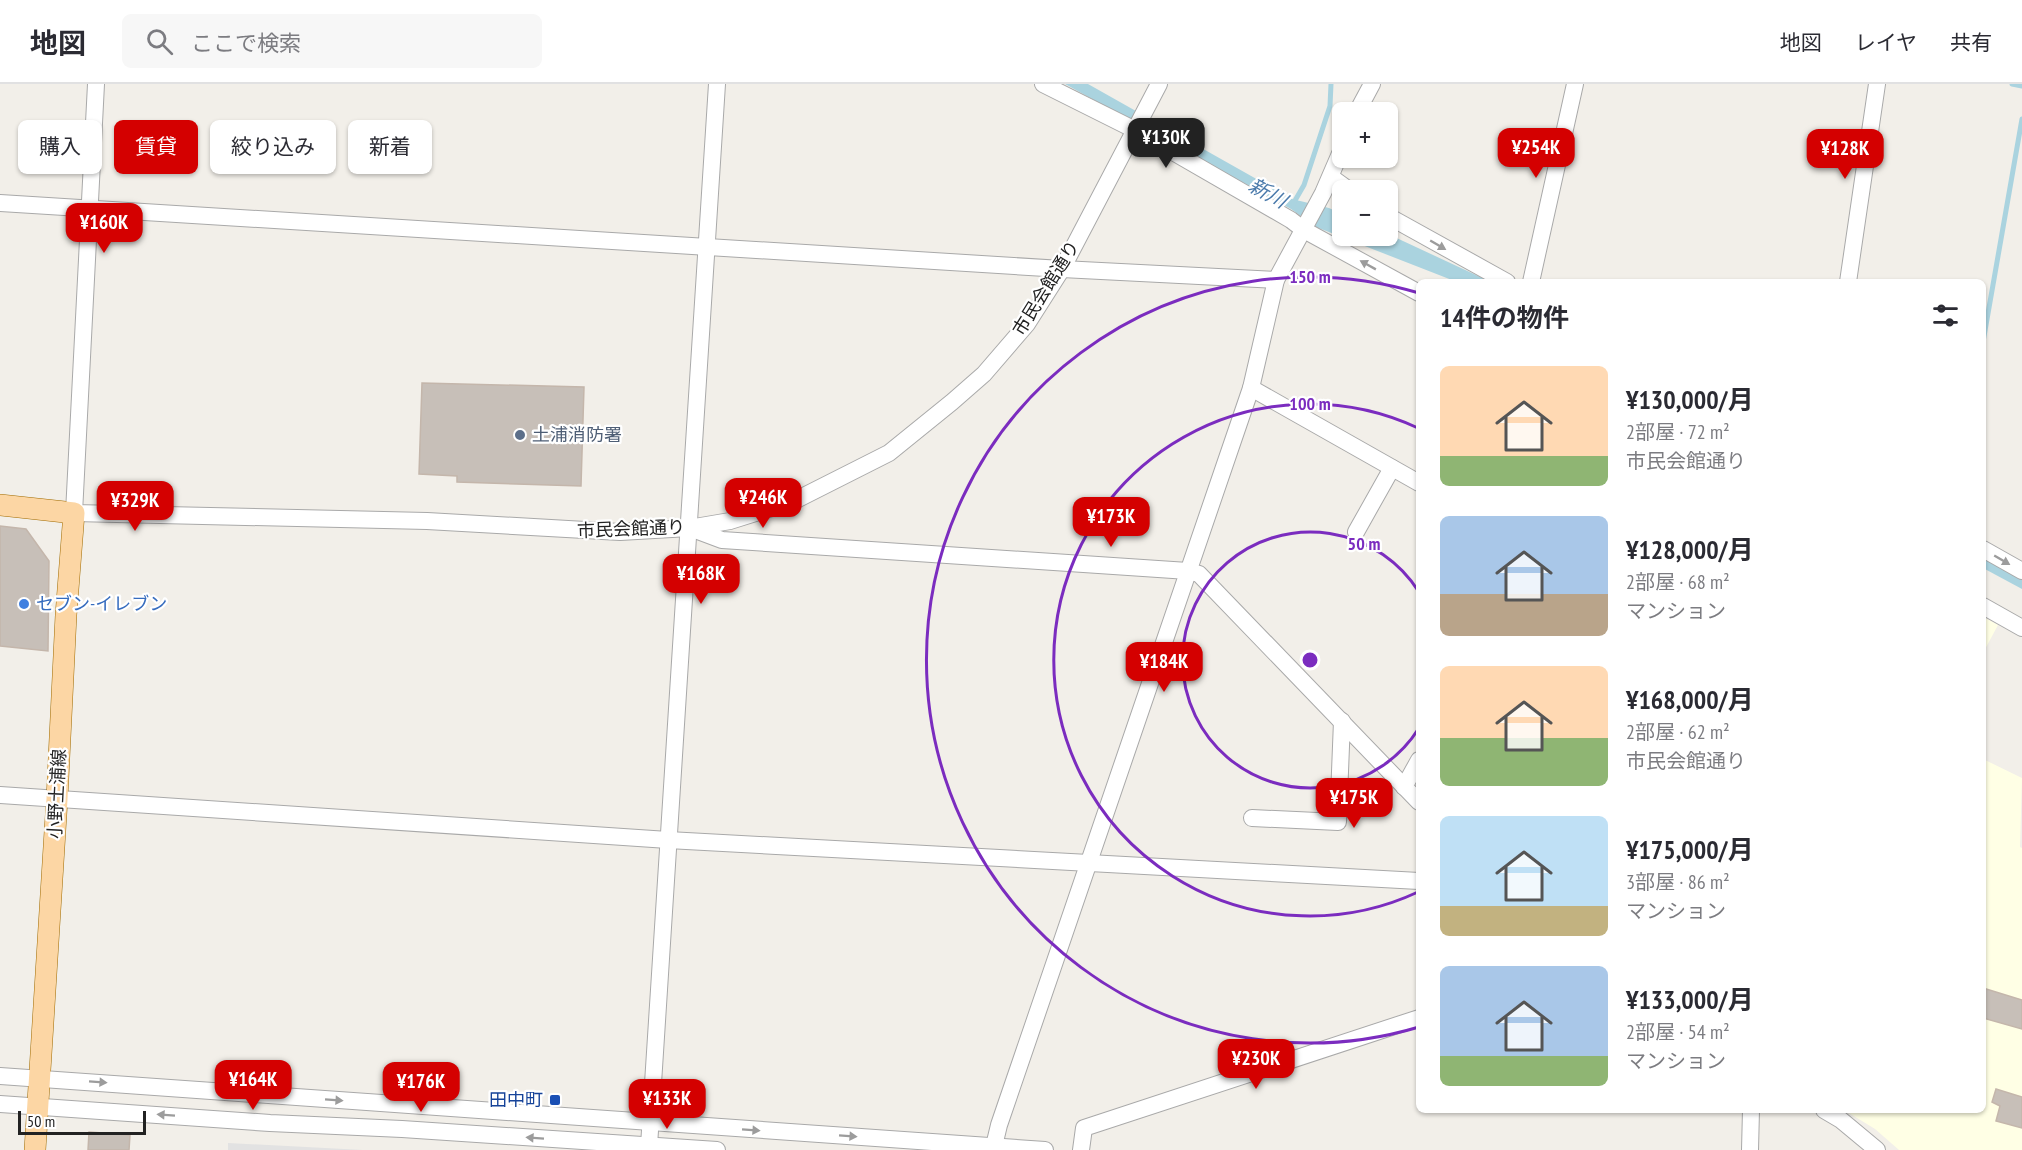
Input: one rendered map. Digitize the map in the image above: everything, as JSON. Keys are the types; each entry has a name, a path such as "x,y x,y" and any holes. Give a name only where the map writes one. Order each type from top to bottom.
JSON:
{"main road":[{"path":"0,506 75,513"},
{"name":"小野土浦線","path":"35,1150 66,615 75,513"}],"street":[{"path":"75,513 88,208 96,84"},
{"path":"649,1146 717,84"},
{"path":"1043,84 1135,130 1291,220 1306,225 1416,292"},
{"name":"市民会館通り","path":"75,513 427,522 620,532 689,528 730,522 794,501 889,453 984,374 1027,324 1062,269 1159,84"},
{"path":"1362,102 1372,84"},
{"path":"1532,279 1575,84"},
{"path":"1848,279 1877,84"},
{"path":"994,1148 1088,862 1251,388 1276,280 1335,168"},
{"path":"1331,177 1335,180"},
{"path":"0,203 1062,269 1276,280"},
{"path":"1398,222 1502,279"},
{"path":"1251,388 1416,481"},
{"path":"1356,532 1392,468"},
{"path":"689,528 722,540 1188,571 1199,574 1416,799"},
{"path":"1986,551 2022,571"},
{"path":"1986,608 2022,628"},
{"path":"1252,818 1338,822 1342,721"},
{"path":"1404,787 1416,765"},
{"path":"0,795 668,840 1416,881"},
{"path":"1081,1150 1084,1128 1416,1019"},
{"path":"0,1076 1045,1150"},
{"path":"0,1104 614,1147 649,1146 717,1150"},
{"path":"1750,1150 1751,1113"},
{"path":"1829,1113 1877,1150"},
{"path":"614,1147 615,1120"}],"shaded area":[{"path":"1986,619 1998,625 1986,647"},
{"path":"1986,760 2022,778 2020,847 2022,848 2022,1150 1899,1150 1875,1129 1849,1113 1986,1113"},
{"path":"228,1143 363,1150 228,1150"}],"water":[{"name":"新川","path":"1065,84 1088,84 1292,199 1332,209 1332,233 1316,227 1291,209"},
{"name":"新川","path":"1398,239 1485,279 1449,279 1365,246 1398,246"},
{"path":"1986,554 2022,574 2022,589 1986,570"}],"building":[{"name":"土浦消防署","path":"422,383 584,387 581,486 457,482 457,476 419,474"},
{"name":"セブン-イレブン","path":"0,526 26,529 49,561 48,651 0,646"},
{"path":"1986,989 2022,1000 2022,1029 1986,1019"},
{"path":"1996,1089 2022,1097 2022,1128 1996,1121 2000,1106 1992,1102"},
{"path":"89,1132 130,1135 129,1150 88,1150"}],"waterway":[{"path":"1293,204 1304,185 1330,106 1331,84"},
{"path":"2012,84 2022,86"},
{"path":"1986,325 2022,119"}],"place":[{"name":"土浦消防署","path":"520,435"},
{"name":"セブン-イレブン","path":"24,604"},
{"name":"田中町","path":"555,1100"}]}
